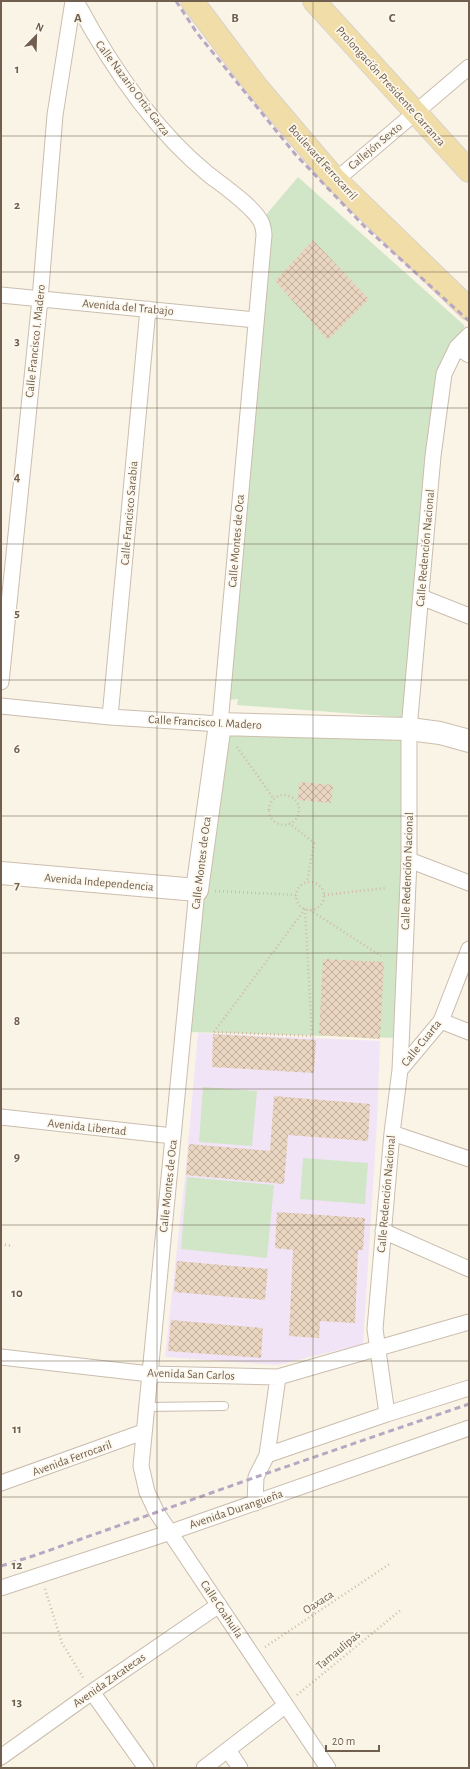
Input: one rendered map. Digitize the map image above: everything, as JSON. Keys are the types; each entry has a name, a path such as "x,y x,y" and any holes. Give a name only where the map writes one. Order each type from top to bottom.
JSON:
{"main road":[{"name":"Boulevard Ferrocarril","path":"192,1 257,87 336,180 468,307"},
{"name":"Prolongación Presidente Carranza","path":"314,1 414,113 469,171"},
{"name":"Calle Francisco I. Madero","path":"220,724 409,728 440,733 469,741"},
{"name":"Calle Montes de Oca","path":"197,890 220,724"},
{"name":"Avenida Independencia","path":"1,873 197,890"}],"street":[{"name":"Calle Nazario Ortiz Garza","path":"74,1 115,67 170,138 202,169 255,214"},
{"name":"Calle Francisco I. Madero","path":"1,682 40,299 55,115 74,1"},
{"name":"Callejón Sexto","path":"336,180 469,67"},
{"name":"Calle Montes de Oca","path":"220,724 264,236 262,223 255,214"},
{"name":"Avenida del Trabajo","path":"1,295 256,320"},
{"name":"Calle Francisco Sarabia","path":"110,717 148,309"},
{"name":"Calle Redención Nacional","path":"387,1414 375,1329 392,1133 400,1070 409,860 409,728 433,456 444,374 463,351 469,335"},
{"path":"421,597 469,616"},
{"name":"Calle Francisco I. Madero","path":"1,706 110,717 220,724"},
{"path":"409,860 469,883"},
{"name":"Calle Montes de Oca","path":"157,1513 147,1492 141,1466 143,1432 150,1374 197,890"},
{"name":"Calle Cuarta","path":"400,1070 441,1021 469,949"},
{"path":"441,1021 469,1032"},
{"name":"Avenida Libertad","path":"1,1118 173,1136"},
{"path":"392,1133 469,1159"},
{"path":"383,1231 469,1269"},
{"name":"Avenida San Carlos","path":"1,1357 150,1374 278,1377 469,1322"},
{"path":"255,1503 256,1477 266,1455 278,1377"},
{"path":"266,1455 469,1388"},
{"name":"Avenida Durangueña","path":"1,1588 255,1503 469,1428"},
{"name":"Avenida Ferrocaril","path":"1,1483 143,1432"},
{"name":"Calle Coahuila","path":"157,1513 328,1768"},
{"name":"Avenida Zacatecas","path":"1,1757 219,1604"},
{"path":"92,1692 146,1768"},
{"path":"204,1768 286,1705"},
{"path":"228,1750 240,1768"}],"lane":[{"path":"146,1407 224,1406"}],"path":[{"path":"220,724 274,799"},
{"path":"287,795 295,800 298,813 294,820 289,823 279,823 271,817 269,808 274,799 278,796 287,795"},
{"path":"289,823 314,843 307,882"},
{"path":"310,909 318,907 324,899 324,895 320,886 316,883 307,882 300,887 296,894 298,903 305,908 310,909 381,956"},
{"path":"324,895 386,888"},
{"path":"197,890 296,894"},
{"path":"305,908 312,1036 214,1032 236,1001 305,908"},
{"path":"1,1244 13,1246"},
{"name":"Oaxaca","path":"253,1655 391,1563"},
{"path":"41,1575 62,1643 92,1692"},
{"name":"Tamaulipas","path":"286,1705 402,1609"}],"shaded area":[{"path":"198,1033 380,1041 377,1123 363,1344 278,1365 165,1357 186,1167"}],"green space":[{"path":"298,177 465,326 442,361 424,506 412,718 237,705 238,699 228,700 265,216"},
{"path":"224,729 406,732 397,1038 188,1032 202,890"},
{"path":"203,1087 257,1091 252,1146 199,1142"},
{"path":"303,1158 368,1163 365,1204 300,1199"},
{"path":"187,1177 274,1185 267,1258 181,1249"}],"building":[{"path":"313,240 369,299 328,340 275,281"},
{"path":"299,782 333,785 331,803 298,800"},
{"path":"323,959 384,962 380,1039 319,1035"},
{"path":"213,1034 316,1040 314,1073 212,1067"},
{"path":"274,1096 370,1104 368,1141 288,1135 284,1184 186,1175 189,1144 270,1151"},
{"path":"277,1212 365,1218 363,1250 358,1250 355,1323 320,1321 319,1338 289,1336 293,1250 275,1248"},
{"path":"177,1261 268,1269 265,1300 174,1292"},
{"path":"171,1320 263,1328 261,1358 168,1351"}],"railway":[{"path":"176,1 197,33 295,154 365,227 469,321"},
{"path":"1,1566 469,1404"}]}
